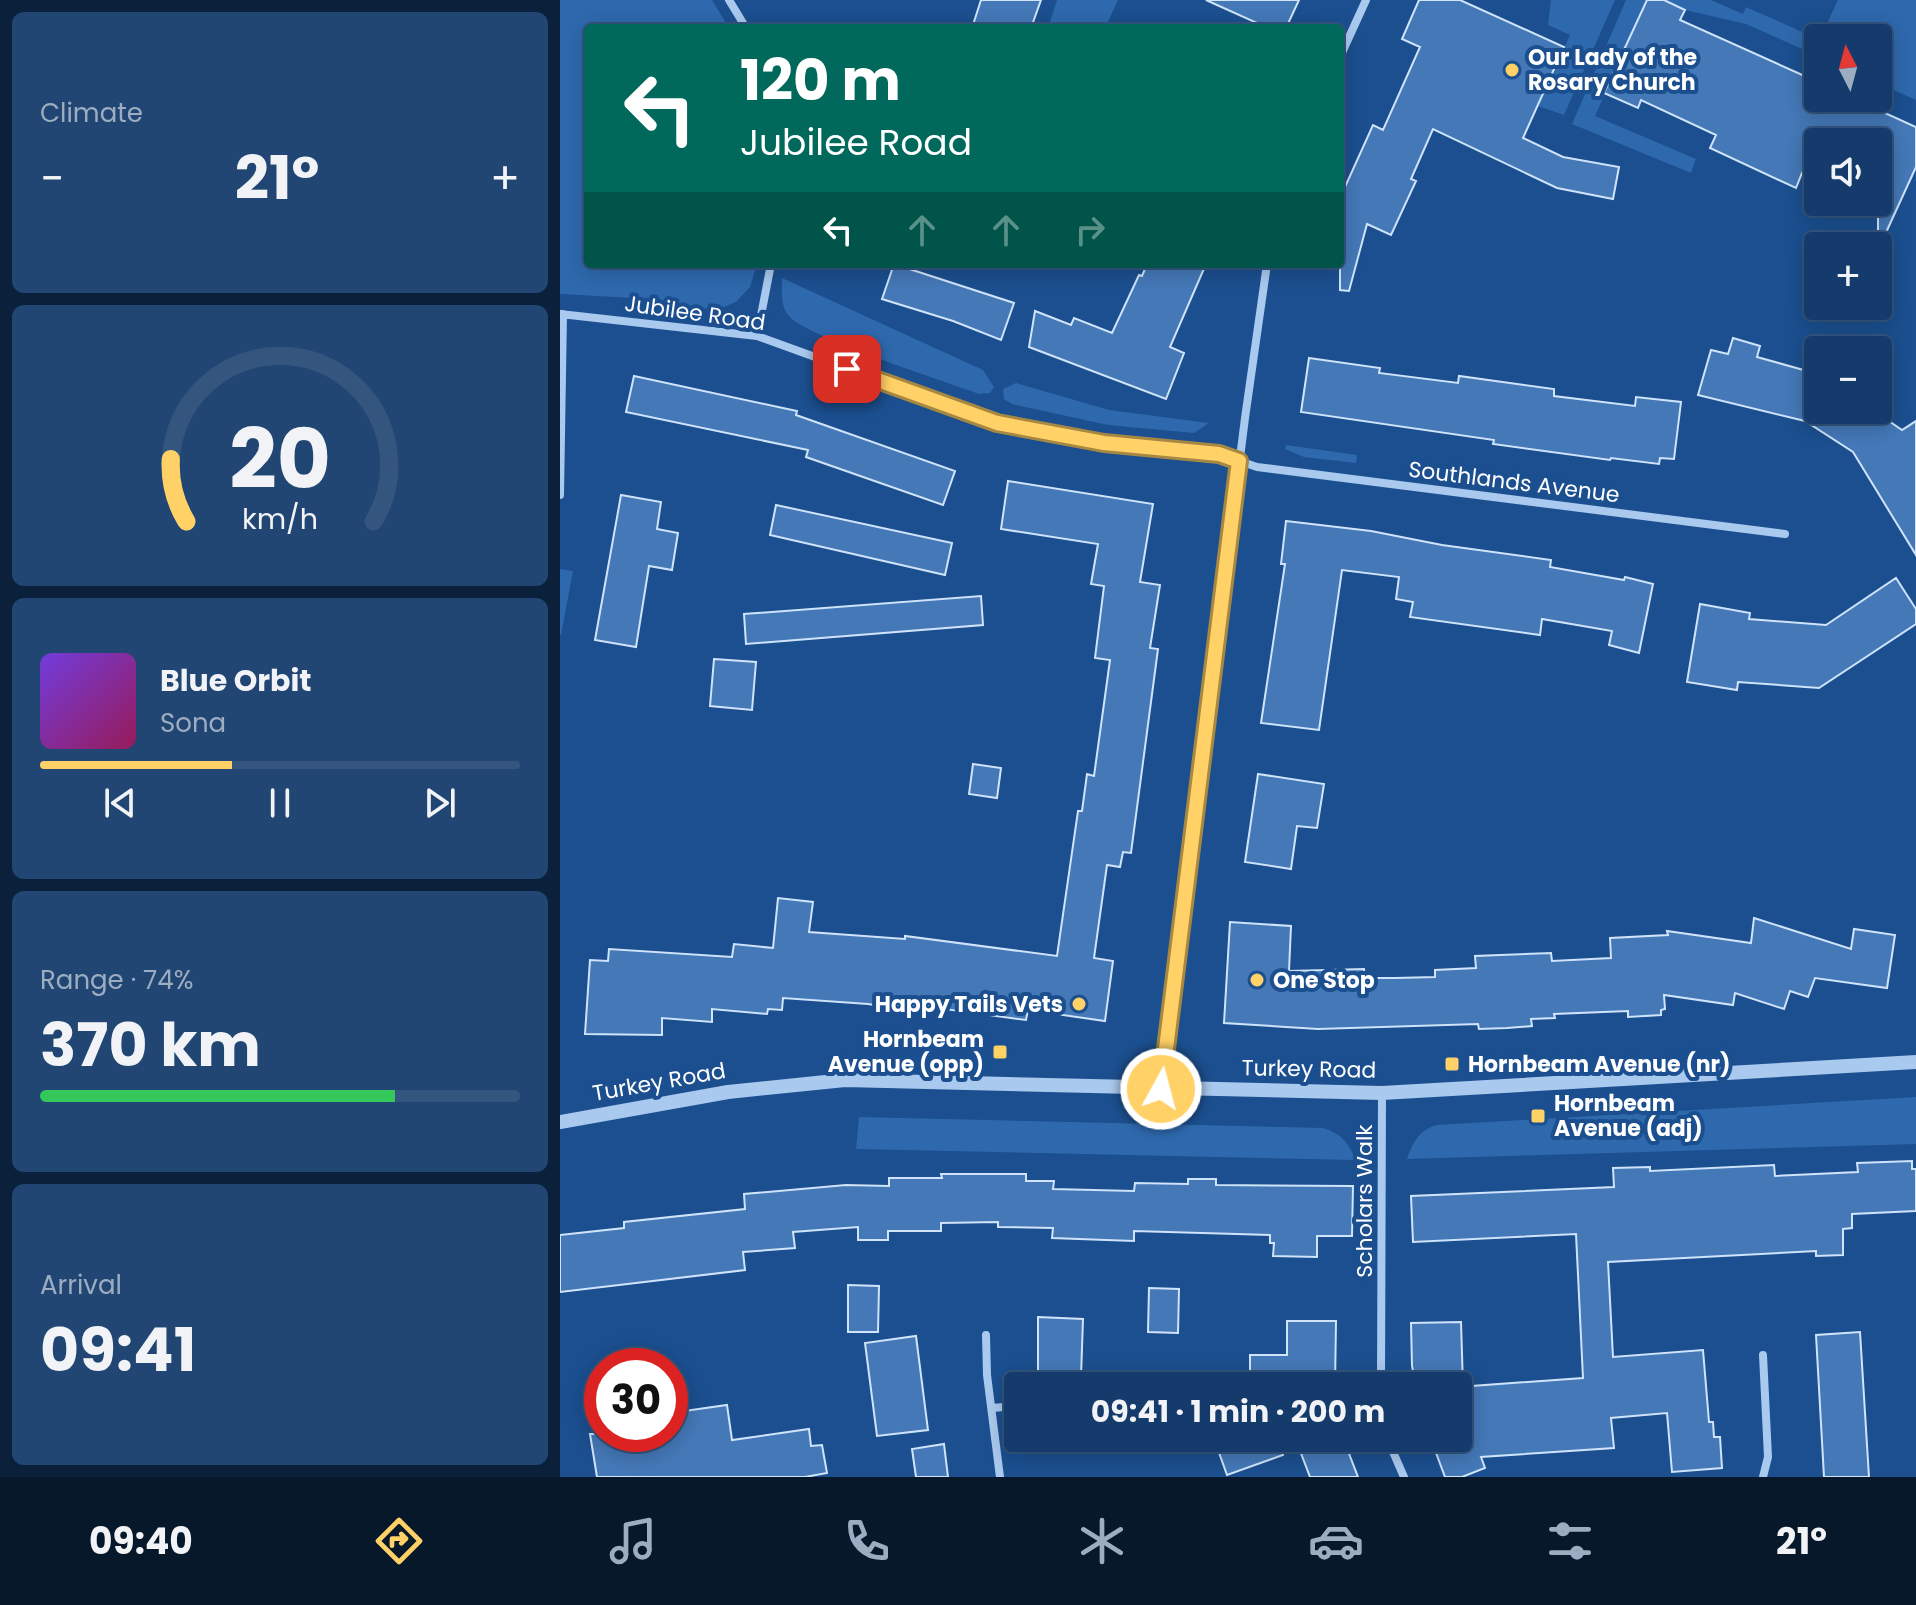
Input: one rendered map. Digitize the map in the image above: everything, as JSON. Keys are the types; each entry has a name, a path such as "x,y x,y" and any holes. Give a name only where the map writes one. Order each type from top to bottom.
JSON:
{"street":[{"path":"729,0 744,24"},
{"path":"1344,48 1366,0"},
{"path":"757,336 770,268"},
{"path":"1161,1089 1239,461 1266,268"},
{"path":"560,495 562,314"},
{"name":"Jubilee Road","path":"562,314 757,336 997,423 1104,443 1219,454 1239,461"},
{"name":"Southlands Avenue","path":"1239,461 1257,467 1785,534"},
{"name":"Turkey Road","path":"560,1122 728,1092 845,1080 1382,1093 1916,1062"},
{"name":"Scholars Walk","path":"1381,1372 1382,1093"},
{"path":"986,1335 1000,1477"},
{"path":"1763,1355 1768,1457 1763,1477"},
{"path":"992,1408 1004,1407"},
{"path":"1393,1452 1404,1477"}],"shaded area":[{"path":"560,0 712,0 727,24 584,24 584,268 756,268 750,287 736,302 716,310 633,298 560,294"},
{"path":"1057,0 1118,0 1107,24 1049,24"},
{"path":"1551,0 1615,0 1564,115 1538,106 1570,35 1548,25"},
{"path":"1626,0 1647,0 1595,116 1696,159 1691,173 1572,124"},
{"path":"1664,0 1711,0 1743,14 1746,7 1804,33 1804,50 1746,24 1685,10"},
{"path":"1838,0 1916,0 1916,100 1892,89 1892,24 1827,24"},
{"path":"782,278 983,370 994,387 990,393 979,394 820,335 799,324 785,311"},
{"path":"1016,383 1109,410 1209,423 1194,433 1108,425 1012,404 1004,399 1003,389"},
{"path":"1286,445 1357,455 1356,463 1304,457 1285,449"},
{"path":"560,569 573,571 561,635 560,635"},
{"path":"1916,1097 1916,1144 1407,1159 1418,1138 1437,1125"},
{"path":"859,1117 1323,1128 1344,1140 1355,1160 856,1149"}],"building":[{"path":"981,0 1041,0 1032,24 973,24"},
{"path":"1206,0 1299,0 1288,24 1259,24"},
{"path":"1419,0 1460,0 1564,47 1523,138 1563,157 1619,167 1613,199 1557,188 1433,129 1411,179 1416,181 1391,235 1367,224 1349,291 1340,290 1340,268 1344,268 1344,189 1373,125 1383,130 1420,47 1402,39"},
{"path":"1647,0 1664,0 1685,10 1680,20 1804,76 1804,112 1883,112 1916,127 1916,167 1886,232 1878,232 1878,216 1892,216 1892,128 1804,128 1804,174 1796,188 1710,148 1716,135 1641,100 1638,108 1604,93"},
{"path":"893,268 906,268 1014,303 1001,340 882,299"},
{"path":"1145,268 1204,268 1170,347 1184,353 1166,399 1029,347 1035,311 1071,325 1074,318 1112,333 1139,275 1142,276"},
{"path":"1733,338 1760,346 1757,357 1804,370 1804,421 1698,395 1711,350 1728,354"},
{"path":"1309,358 1380,368 1379,373 1458,383 1459,376 1554,389 1554,396 1635,406 1636,397 1681,402 1674,459 1660,458 1659,464 1610,460 1301,412"},
{"path":"634,376 797,411 796,415 955,471 943,505 806,457 808,450 626,412"},
{"path":"1916,421 1916,555 1853,452 1810,424 1892,423 1902,430"},
{"path":"1008,481 1153,504 1140,582 1160,585 1150,648 1158,649 1131,853 1123,852 1120,867 1107,865 1094,958 1113,961 1105,1021 1028,1010 1026,1020 930,1007 929,1014 868,1004 783,998 782,1010 768,1009 767,1014 712,1009 712,1022 662,1018 662,1035 585,1034 590,960 608,961 609,949 732,957 734,944 773,948 778,898 813,902 809,932 905,939 905,936 1057,956 1078,811 1082,811 1087,774 1094,776 1110,660 1095,658 1104,586 1091,584 1098,544 1001,529"},
{"path":"621,495 661,502 657,529 678,533 672,570 649,566 636,647 595,640"},
{"path":"776,505 952,543 945,575 770,535"},
{"path":"1286,521 1371,531 1442,545 1551,560 1550,567 1653,584 1639,653 1609,645 1612,631 1542,619 1540,635 1410,617 1413,602 1396,599 1399,577 1342,570 1319,730 1261,723 1285,564 1281,564"},
{"path":"1896,578 1916,609 1916,624 1819,688 1738,682 1737,690 1687,682 1700,604 1750,613 1749,619 1826,625"},
{"path":"981,596 983,625 746,644 744,614"},
{"path":"714,659 756,662 752,710 710,706"},
{"path":"973,764 1001,768 997,798 969,794"},
{"path":"1258,774 1324,784 1317,828 1297,826 1291,869 1245,862"},
{"path":"1754,918 1851,949 1854,929 1895,935 1887,988 1815,978 1808,997 1790,991 1784,1009 1735,993 1733,1005 1664,995 1665,1009 1661,1010 1661,1015 1628,1017 1628,1011 1554,1014 1555,1018 1531,1019 1532,1026 1507,1028 1479,1029 1478,1024 1318,1029 1224,1023 1230,922 1291,926 1289,971 1364,969 1365,978 1395,978 1435,977 1435,970 1476,968 1475,956 1551,953 1552,961 1611,958 1610,938 1668,935 1667,931 1751,943"},
{"path":"1912,1161 1912,1169 1916,1169 1916,1211 1852,1214 1852,1228 1843,1229 1843,1255 1816,1256 1816,1251 1608,1262 1613,1357 1703,1350 1709,1422 1713,1422 1714,1437 1720,1437 1722,1468 1672,1472 1667,1413 1611,1418 1614,1448 1481,1457 1485,1468 1462,1477 1445,1477 1436,1452 1472,1452 1472,1386 1583,1378 1576,1234 1413,1242 1411,1196 1614,1187 1613,1168 1650,1167 1650,1171 1774,1165 1775,1176 1858,1172 1857,1163"},
{"path":"941,1174 1026,1174 1026,1181 1054,1181 1053,1189 1134,1191 1135,1183 1188,1184 1188,1179 1216,1179 1216,1185 1353,1186 1352,1236 1317,1236 1317,1257 1273,1256 1274,1243 1270,1243 1270,1235 1134,1231 1134,1241 1052,1238 1053,1228 998,1227 998,1222 941,1223 941,1231 888,1231 888,1240 858,1240 858,1227 793,1232 795,1248 743,1252 745,1270 560,1292 560,1235 624,1228 624,1222 745,1209 744,1194 846,1185 889,1186 889,1178 942,1178"},
{"path":"848,1285 879,1286 878,1332 848,1332"},
{"path":"1149,1288 1179,1289 1178,1333 1148,1332"},
{"path":"1038,1317 1083,1319 1081,1372 1038,1372"},
{"path":"1287,1321 1336,1321 1335,1372 1250,1372 1250,1355 1287,1355"},
{"path":"1461,1322 1463,1372 1413,1372 1411,1323"},
{"path":"1860,1332 1869,1477 1824,1477 1816,1335"},
{"path":"916,1336 928,1430 877,1436 865,1343"},
{"path":"727,1405 732,1440 809,1429 811,1446 822,1445 827,1473 805,1477 597,1477 593,1452 688,1452 688,1410"},
{"path":"944,1444 948,1477 916,1477 912,1449"},
{"path":"1219,1452 1282,1452 1283,1455 1227,1475"},
{"path":"1301,1452 1348,1452 1358,1477 1310,1477"}],"place":[{"name":"Our Lady of the Rosary Church","path":"1512,70"},
{"name":"One Stop","path":"1257,980"},
{"name":"Happy Tails Vets","path":"1079,1004"},
{"name":"Hornbeam Avenue (opp)","path":"1000,1052"},
{"name":"Hornbeam Avenue (nr)","path":"1452,1064"},
{"name":"Hornbeam Avenue (adj)","path":"1538,1116"}],"route":[{"path":"847,369 997,423 1104,443 1219,454 1239,461 1161,1089"}]}
